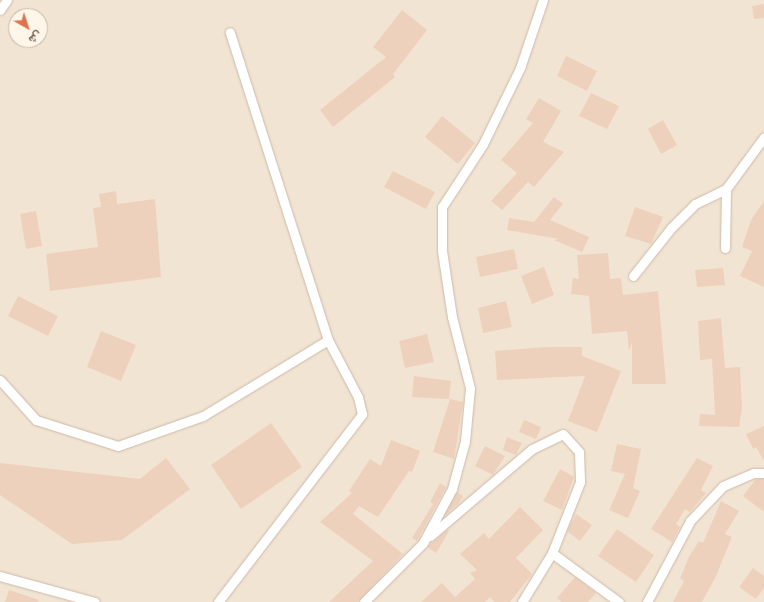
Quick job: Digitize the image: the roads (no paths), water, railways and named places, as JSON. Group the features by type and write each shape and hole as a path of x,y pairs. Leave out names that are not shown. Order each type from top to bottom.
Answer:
{"street":[{"path":"0,10 6,0"},
{"path":"423,543 452,489 465,441 470,388 452,317 442,251 442,207 483,144 520,68 543,0"},
{"path":"218,602 362,414 358,397 328,340 230,32"},
{"path":"633,276 671,228 696,204 726,190 764,136"},
{"path":"725,248 726,190"},
{"path":"0,380 36,420 118,446 203,416 328,340"},
{"path":"364,602 456,510 532,449 563,434 579,452 580,482 552,553 522,602"},
{"path":"647,602 690,521 723,486 754,473 764,473"},
{"path":"552,553 619,602"},
{"path":"0,576 95,602"}]}
